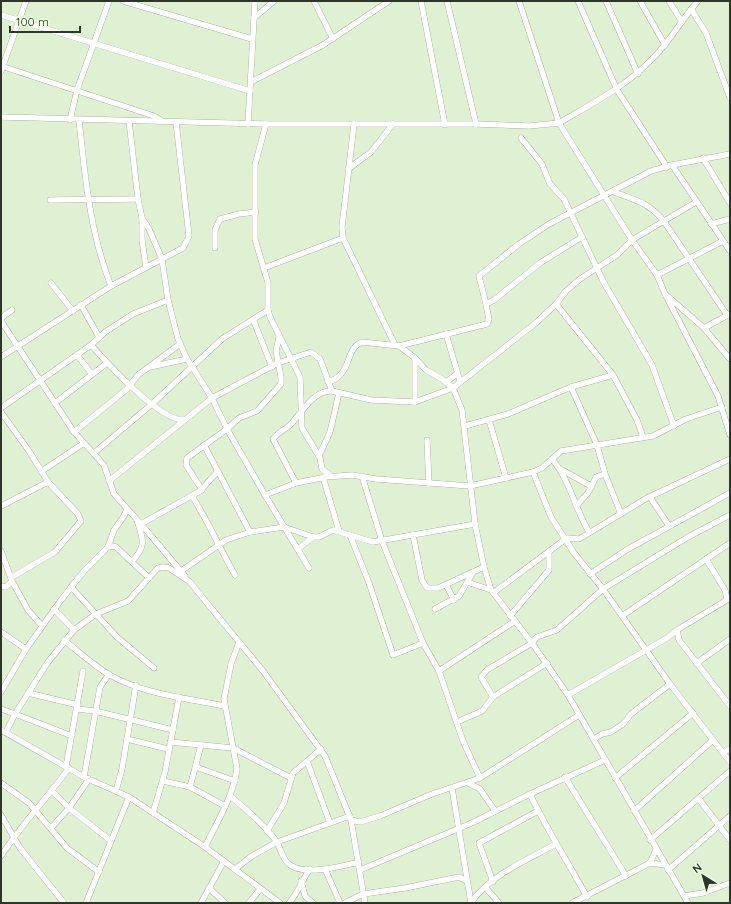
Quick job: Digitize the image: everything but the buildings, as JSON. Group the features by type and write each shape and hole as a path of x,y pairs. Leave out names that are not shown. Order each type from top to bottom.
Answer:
{"street":[{"path":"26,1 1,68 77,90 154,116 163,122"},
{"path":"70,120 77,90 109,1"},
{"path":"123,1 252,39"},
{"path":"248,124 255,1"},
{"path":"254,18 274,1"},
{"path":"314,1 333,39"},
{"path":"251,82 333,39 388,1"},
{"path":"421,1 445,125"},
{"path":"447,1 476,124"},
{"path":"519,1 559,123 632,240 657,275 665,294 713,385 728,420 730,436"},
{"path":"578,1 617,90 730,251"},
{"path":"606,1 638,74"},
{"path":"640,1 664,45"},
{"path":"669,1 682,22"},
{"path":"1,117 248,124 476,124 529,126 559,123 617,90 638,74 664,45 698,1"},
{"path":"691,9 706,33 730,98"},
{"path":"1,15 250,91"},
{"path":"79,120 96,243 111,286"},
{"path":"129,121 138,199 142,218 142,240 146,267"},
{"path":"1,357 111,286 183,248 189,236 176,122"},
{"path":"266,124 255,165 255,239 264,268 269,292 268,310 279,336 292,359 301,382 302,428 319,456 322,469 328,475 333,476"},
{"path":"354,124 342,227 343,238 397,346 415,358 426,370 453,388 462,410 475,524 484,567 492,592 547,663 568,696 606,760 650,840 688,903"},
{"path":"348,169 371,152 392,124"},
{"path":"521,138 542,164 550,184 564,199 597,268 656,372 664,403 674,426"},
{"path":"328,382 336,380 344,372 354,349 358,344 397,346 487,324 490,320 478,277 481,273 540,230 651,171 703,158 730,154"},
{"path":"703,158 730,204"},
{"path":"612,191 642,201 655,210 664,220 728,314 704,328"},
{"path":"50,200 138,199"},
{"path":"296,483 273,439 321,393 326,390 371,400 415,402 453,388 460,381 495,356 556,304 566,291 617,255 632,240 696,202"},
{"path":"215,248 215,230 220,219 256,212"},
{"path":"142,218 149,229 162,259 168,300 180,344 192,367 212,398 227,429 265,495 309,568"},
{"path":"711,224 730,219"},
{"path":"486,304 494,300 540,263 582,237"},
{"path":"264,268 343,238"},
{"path":"657,275 723,241"},
{"path":"51,283 73,311"},
{"path":"665,294 704,328 730,359"},
{"path":"1,408 40,382 91,345 99,337 134,314 168,300"},
{"path":"556,304 613,375 637,420 644,437"},
{"path":"81,305 99,337"},
{"path":"12,310 1,320 74,432 104,465 114,494 181,571 239,642 321,749 331,766 351,818 365,903"},
{"path":"94,454 152,404 222,339 268,310"},
{"path":"253,319 272,367"},
{"path":"446,334 460,381"},
{"path":"202,490 186,464 187,458 227,429 239,418 261,407 281,384 276,351 279,336"},
{"path":"74,432 130,385 138,375 180,344"},
{"path":"91,345 107,363 152,404 175,419 184,420"},
{"path":"109,481 212,398 278,364 304,354 311,352 314,353 324,366 332,391"},
{"path":"77,355 92,374"},
{"path":"148,368 187,358"},
{"path":"415,358 415,402"},
{"path":"55,403 107,363"},
{"path":"446,382 457,374"},
{"path":"465,426 508,414 571,387 613,375"},
{"path":"571,387 597,445 605,474 621,514"},
{"path":"319,456 330,432 339,393"},
{"path":"265,495 296,483 333,476 362,476 470,486 533,472 542,468 561,451 653,436 722,407"},
{"path":"1,412 48,482 80,516 80,523 55,552 18,573 6,587 1,586"},
{"path":"489,420 506,478"},
{"path":"427,440 429,483"},
{"path":"42,471 84,443"},
{"path":"204,445 250,532"},
{"path":"552,459 561,470 589,532"},
{"path":"492,592 565,540 580,539 589,532 650,497 730,460"},
{"path":"561,470 591,486"},
{"path":"124,516 138,521 192,496 202,490 218,471"},
{"path":"533,472 551,517 565,540 603,589 670,684 730,762"},
{"path":"576,506 585,496 596,477 605,474"},
{"path":"362,476 382,541 423,643 439,671 457,722 480,778"},
{"path":"323,477 339,531"},
{"path":"1,506 48,482"},
{"path":"590,574 669,526 730,493"},
{"path":"192,496 204,514 218,545 235,575"},
{"path":"650,497 669,526"},
{"path":"1,692 26,649 54,609 108,547 114,530 127,509"},
{"path":"493,697 481,676 532,643 537,637 557,630 603,589 688,537 730,516"},
{"path":"132,561 141,552 142,546 138,521"},
{"path":"181,571 218,545 237,535 250,532 284,527 313,537 319,537 333,530 365,540 382,541 475,524"},
{"path":"350,535 369,584 393,655 423,643"},
{"path":"413,535 425,585 431,589 459,580 484,567"},
{"path":"298,550 313,537"},
{"path":"622,616 730,542"},
{"path":"108,547 116,547 149,578"},
{"path":"1,551 12,579 28,610 42,626"},
{"path":"510,616 548,570 549,551"},
{"path":"568,696 667,638 677,630 729,599 706,559"},
{"path":"190,582 169,568 158,568 124,604 96,614 74,630 64,640 3,731 86,778 129,797 205,847 280,903"},
{"path":"9,571 18,573"},
{"path":"436,609 462,594 472,574"},
{"path":"459,580 469,582 492,592"},
{"path":"446,585 454,600"},
{"path":"71,588 117,638 154,668"},
{"path":"54,609 74,630"},
{"path":"439,671 515,621"},
{"path":"677,630 679,640 730,706"},
{"path":"1,632 26,649"},
{"path":"667,638 679,640"},
{"path":"697,663 730,639"},
{"path":"64,640 109,674 152,692 224,706"},
{"path":"205,847 230,796 237,769 224,706 231,664 239,642"},
{"path":"457,722 482,710 493,697 547,663"},
{"path":"51,828 69,808 86,778 95,711 102,683 102,669"},
{"path":"1,856 13,838 52,791 68,768 83,671"},
{"path":"102,683 109,674"},
{"path":"594,739 602,734 611,732 623,724 631,714 670,684"},
{"path":"116,791 136,685"},
{"path":"28,693 78,703 87,710 173,730"},
{"path":"153,814 162,781 180,697"},
{"path":"78,703 87,710"},
{"path":"1,709 72,736"},
{"path":"615,778 693,713"},
{"path":"235,869 252,856 277,842 330,823 351,818 360,822 413,803 432,794 480,778 579,715"},
{"path":"127,739 168,749"},
{"path":"634,811 713,740"},
{"path":"170,742 233,748 291,778"},
{"path":"190,787 201,745"},
{"path":"267,831 284,803 293,773 321,749"},
{"path":"723,753 730,749"},
{"path":"360,870 458,828 566,777 606,760"},
{"path":"307,761 323,800 330,823"},
{"path":"196,766 235,781"},
{"path":"650,840 730,772"},
{"path":"566,777 626,876"},
{"path":"162,781 190,787 225,806"},
{"path":"1,782 36,810 67,848 99,872"},
{"path":"468,783 480,788 495,811"},
{"path":"452,788 472,903"},
{"path":"52,791 69,808 111,841"},
{"path":"530,794 556,844 567,858 587,897"},
{"path":"230,796 277,842 284,858 290,865 310,869 325,869 359,862"},
{"path":"86,903 129,797"},
{"path":"699,799 730,840"},
{"path":"493,882 478,843 538,811"},
{"path":"1,815 13,838 64,903"},
{"path":"667,868 730,816"},
{"path":"472,903 479,892 520,863 556,844"},
{"path":"572,903 587,897 650,863 656,850"},
{"path":"201,903 224,861"},
{"path":"650,863 667,868"},
{"path":"289,903 293,898 301,880 310,869"},
{"path":"325,869 340,903"},
{"path":"344,903 363,894 397,890 459,877 479,892"},
{"path":"301,880 305,896 313,903"},
{"path":"684,896 702,893 730,883"},
{"path":"486,887 499,903"},
{"path":"209,888 225,903"},
{"path":"249,903 260,889"}]}
